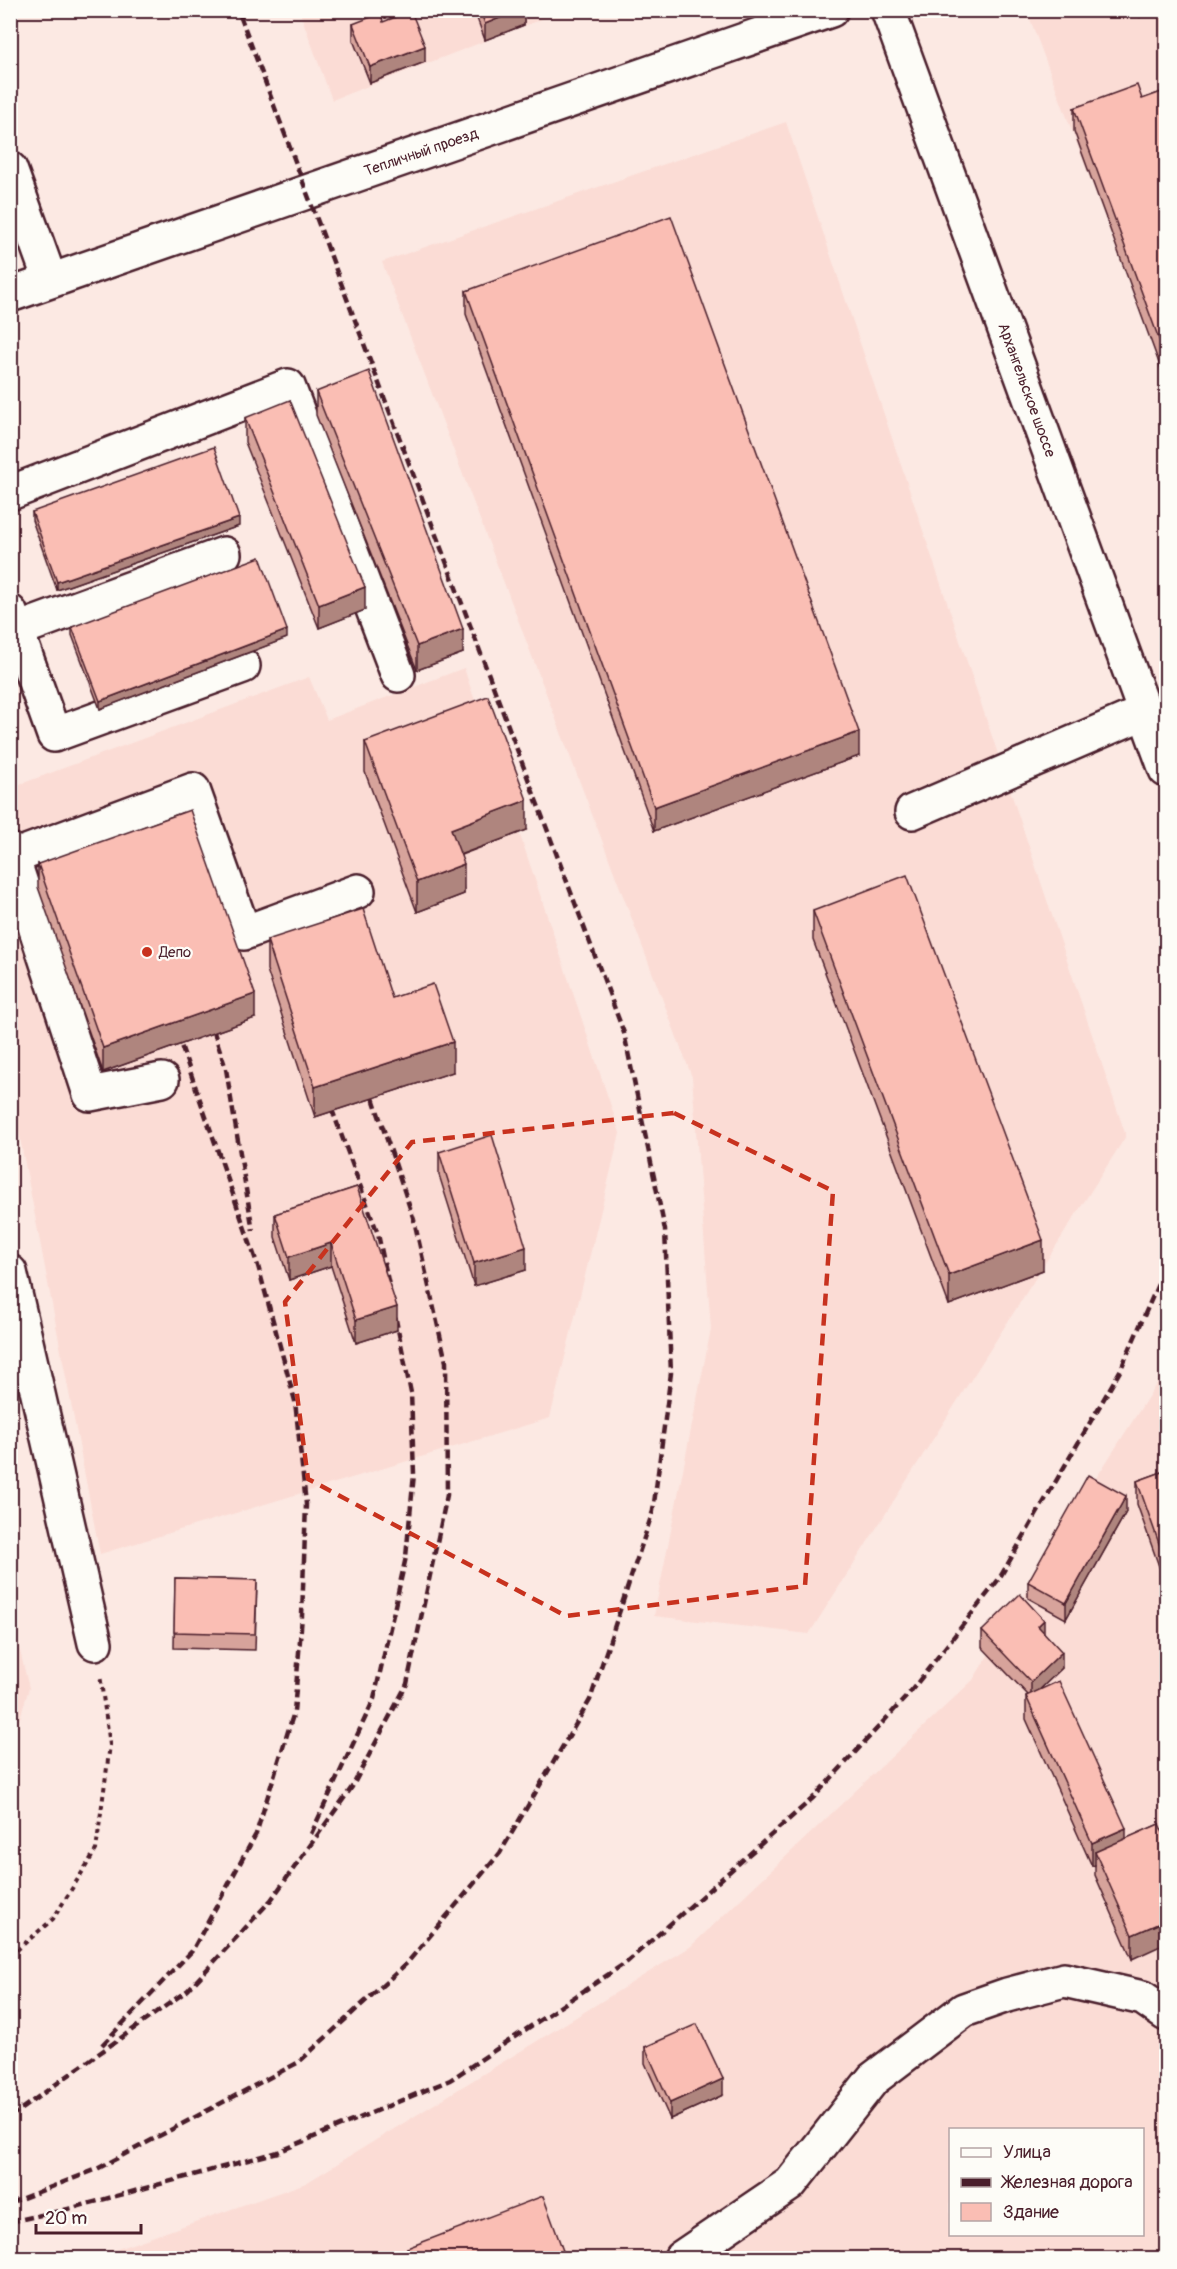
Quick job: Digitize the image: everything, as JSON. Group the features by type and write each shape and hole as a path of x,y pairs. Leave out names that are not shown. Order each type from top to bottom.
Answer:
{"street":[{"name":"Тепличный проезд","path":"10,295 831,10"},
{"name":"Архангельское шоссе","path":"888,10 1167,770"},
{"path":"10,169 50,280"},
{"path":"10,493 288,386 398,675"},
{"path":"224,554 14,621 54,735 243,666"},
{"path":"912,812 1145,712"},
{"path":"162,1080 90,1094 12,853 193,790 244,933 358,891"},
{"path":"10,1272 95,1643"},
{"path":"681,2259 790,2184 873,2079 964,2010 1007,1995 1064,1980 1143,1998 1167,2014"}],"path":[{"path":"10,1956 53,1919 96,1850 110,1745 95,1643"}],"highlighted area":[{"path":"674,1113 833,1191 805,1586 566,1616 308,1479 285,1302 412,1142"}],"shaded area":[{"path":"299,10 563,11 332,100"},
{"path":"1027,11 1166,11 1166,381"},
{"path":"786,122 1126,1136 809,1634 654,1616 711,1329 692,1077 382,262"},
{"path":"464,668 620,1133 550,1418 100,1554 11,1091 10,788 309,677 327,720"},
{"path":"1166,1369 1166,2258 92,2258 306,2183 690,1947 973,1680 1084,1497"},
{"path":"10,1610 29,1688 11,1748 10,1748"}],"building":[{"path":"480,10 519,10 485,24"},
{"path":"411,11 425,46 370,67 353,24 381,13 383,22"},
{"path":"1137,85 1142,99 1167,90 1167,361 1074,108"},
{"path":"671,216 859,732 654,807 466,291"},
{"path":"369,371 463,629 417,646 316,392"},
{"path":"290,400 365,587 319,605 245,418"},
{"path":"214,447 239,518 57,582 32,512"},
{"path":"260,557 287,630 100,701 72,627"},
{"path":"488,696 527,800 451,829 464,864 417,882 365,742"},
{"name":"Депо","path":"190,810 255,994 103,1048 38,864"},
{"path":"907,875 1043,1240 949,1275 813,911"},
{"path":"363,909 392,998 433,984 453,1042 315,1087 267,940"},
{"path":"492,1135 526,1247 474,1263 439,1152"},
{"path":"357,1187 397,1307 356,1320 331,1243 289,1257 275,1214"},
{"path":"1167,1470 1167,1566 1137,1481"},
{"path":"1088,1475 1126,1496 1066,1603 1028,1582"},
{"path":"175,1578 257,1580 255,1634 174,1632"},
{"path":"1020,1594 1044,1620 1038,1626 1062,1652 1031,1682 982,1631"},
{"path":"1059,1681 1126,1828 1092,1843 1026,1696"},
{"path":"1159,1824 1167,1842 1167,1920 1132,1935 1095,1852"},
{"path":"697,2024 723,2079 670,2103 645,2047"},
{"path":"543,2196 566,2259 411,2259 407,2248"}],"railway":[{"path":"10,2203 95,2170 299,2062 407,1963 500,1853 590,1700 653,1511 671,1373 665,1230 624,1033 238,10"},
{"path":"209,1017 226,1069 253,1231"},
{"path":"102,2045 192,1951 256,1834 294,1712 302,1616 306,1504 295,1401 258,1266 175,1028"},
{"path":"10,2117 188,1990 271,1900 352,1787 407,1684 447,1495 446,1362 414,1220 368,1083"},
{"path":"327,1096 378,1234 390,1290"},
{"path":"10,2222 72,2208 278,2152 450,2080 627,1962 813,1798 907,1696 999,1579 1120,1371 1166,1266"},
{"path":"311,1834 374,1699 406,1557 414,1474 411,1393 394,1310"}],"place":[{"name":"Депо","path":"147,952"}]}
